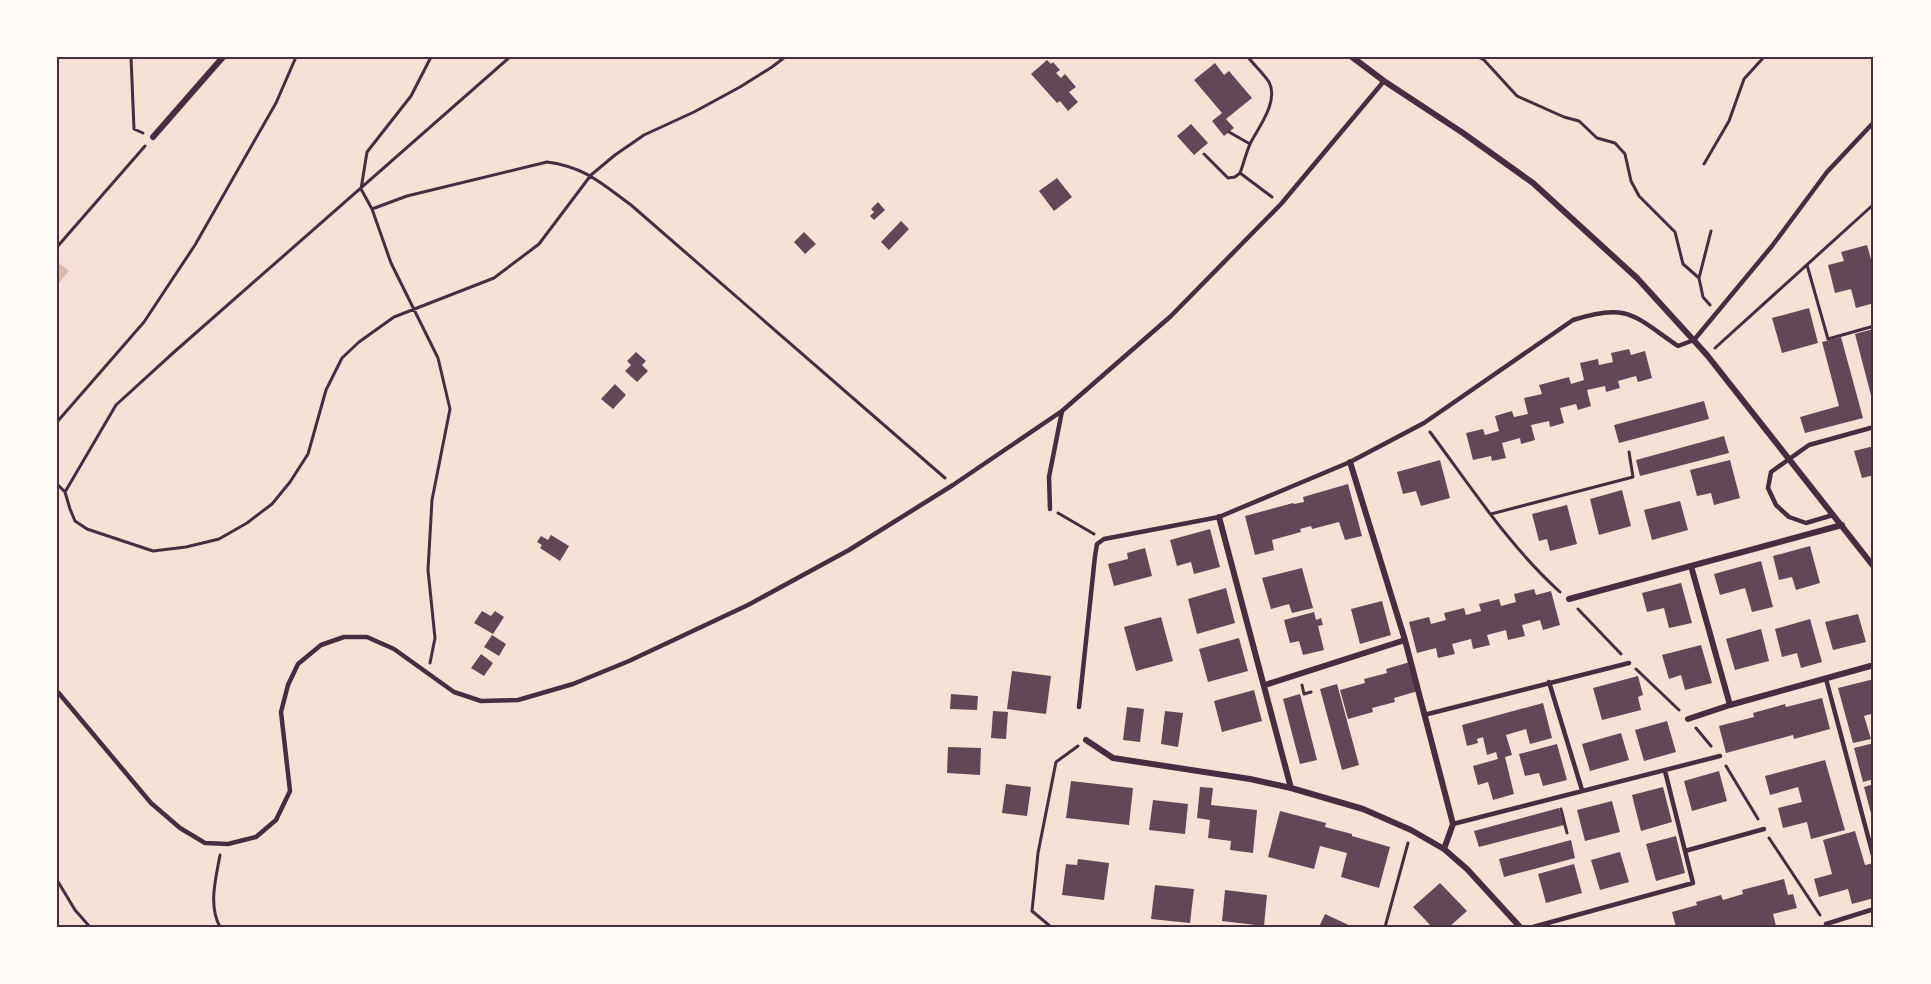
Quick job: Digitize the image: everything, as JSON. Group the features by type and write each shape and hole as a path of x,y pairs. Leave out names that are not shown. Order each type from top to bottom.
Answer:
{"street":[{"path":"153,137 223,57"},
{"path":"1352,57 1533,183 1637,278 1707,355 1874,567"},
{"path":"1350,462 1405,640 1453,824 1444,849"},
{"path":"1219,517 1291,788"},
{"path":"1569,599 1842,525"},
{"path":"1691,566 1730,705"},
{"path":"1265,685 1405,640"},
{"path":"1688,718 1874,665"},
{"path":"1086,740 1113,758 1250,779 1364,809 1412,830 1444,849 1474,876 1520,927"}],"lane":[{"path":"57,691 151,803 180,828 205,843 228,844 256,837 276,820 290,791 282,712 288,684 298,664 321,645 344,637 367,637 394,649 454,692 481,701 518,700 573,684 629,661 748,605 849,550 953,485 1062,411 1171,316 1281,204 1384,81"},
{"path":"1078,708 1097,544 1104,539 1219,517 1350,462 1424,423 1573,320 1598,312 1625,313 1645,321 1678,346 1694,340 1772,246 1827,172 1874,122"},
{"path":"1050,509 1049,477 1062,411"},
{"path":"1834,515 1806,522 1789,518 1776,505 1768,488 1771,472 1809,445 1874,427"},
{"path":"1425,715 1629,663"},
{"path":"1826,679 1874,859"},
{"path":"1549,682 1582,790"},
{"path":"1453,824 1720,756"},
{"path":"1533,927 1693,883 1665,771"},
{"path":"1685,850 1764,829"},
{"path":"1826,924 1874,909"}],"path":[{"path":"57,247 153,137 134,129 131,57"},
{"path":"57,422 144,322 195,245 276,103 296,57"},
{"path":"428,673 435,638 428,570 432,500 450,409 438,358 391,263 372,209 361,189 367,152 411,96 431,57"},
{"path":"65,492 116,405 510,57"},
{"path":"57,484 65,492 75,521 87,530 153,551 186,547 219,539 247,524 272,504 308,454 326,390 342,358 359,342 394,317 494,278 539,244 591,175 644,135 741,87 785,57"},
{"path":"1204,153 1228,177 1234,177 1240,173 1250,144 1265,122 1271,89 1248,57"},
{"path":"1478,57 1484,60 1517,96 1564,117 1579,121 1597,138 1615,143 1625,154 1631,181 1639,196 1675,232 1683,264 1699,278"},
{"path":"1704,164 1729,121 1744,79 1764,57"},
{"path":"1229,132 1250,144"},
{"path":"372,209 407,196 547,162 566,165 591,175 631,205 953,485"},
{"path":"1240,173 1281,204"},
{"path":"1707,355 1874,204"},
{"path":"1711,231 1699,278 1702,297 1718,313"},
{"path":"1808,265 1828,339 1874,326"},
{"path":"1491,514 1633,477 1629,452"},
{"path":"1050,509 1104,539"},
{"path":"1050,927 1032,911 1038,853 1056,762"},
{"path":"1557,796 1567,833"},
{"path":"1385,927 1412,830"},
{"path":"220,927 214,916 214,892 221,844"},
{"path":"57,880 75,910 90,927"}],"shaded area":[{"path":"57,262 69,271 57,285"}],"building":[{"path":"1047,60 1051,64 1053,62 1060,70 1056,73 1061,78 1065,74 1076,87 1069,92 1078,102 1068,111 1060,101 1057,103 1031,74"},
{"path":"1215,63 1224,75 1229,71 1252,98 1226,119 1234,128 1224,136 1212,121 1222,113 1194,80"},
{"path":"1191,124 1208,143 1194,155 1177,136"},
{"path":"1057,178 1072,197 1054,211 1039,191"},
{"path":"878,202 885,210 874,220 870,216 874,212 871,209"},
{"path":"901,221 909,229 889,250 881,242"},
{"path":"804,232 816,244 805,254 794,242"},
{"path":"1867,245 1874,270 1874,303 1856,308 1851,289 1835,293 1828,265 1844,261 1841,252"},
{"path":"1809,308 1818,343 1782,353 1772,318"},
{"path":"1873,329 1874,332 1873,403 1855,334"},
{"path":"1841,337 1863,418 1805,433 1800,417 1839,406 1822,342"},
{"path":"1629,349 1631,355 1645,351 1652,378 1638,382 1636,376 1618,381 1620,388 1606,392 1605,386 1587,390 1591,406 1578,410 1576,404 1560,408 1564,423 1550,427 1549,421 1531,425 1535,440 1521,444 1520,438 1502,443 1506,458 1492,461 1491,456 1473,460 1466,433 1483,429 1485,435 1499,431 1495,416 1512,411 1514,417 1528,414 1524,398 1542,394 1539,385 1569,377 1571,384 1584,380 1580,363 1598,359 1599,365 1613,362 1611,353"},
{"path":"636,352 646,361 642,365 648,371 637,382 625,371 631,365 627,361"},
{"path":"615,384 626,395 613,409 601,399"},
{"path":"1704,401 1709,419 1619,443 1614,425"},
{"path":"1724,436 1729,453 1640,476 1636,460"},
{"path":"1874,446 1874,475 1862,478 1854,451"},
{"path":"1440,460 1450,498 1421,506 1416,491 1403,494 1397,472"},
{"path":"1730,460 1740,498 1714,505 1711,493 1697,496 1690,470"},
{"path":"1348,484 1362,536 1345,540 1339,522 1312,529 1311,526 1300,529 1301,532 1272,540 1274,550 1255,555 1245,516 1304,502 1303,497"},
{"path":"1622,490 1631,526 1599,535 1590,499"},
{"path":"1680,501 1688,530 1652,540 1644,510"},
{"path":"1567,505 1577,544 1550,551 1547,539 1539,541 1532,514"},
{"path":"1210,529 1220,567 1194,574 1191,562 1177,566 1170,540"},
{"path":"551,535 569,546 560,561 540,548 542,545 537,542 541,536 548,540"},
{"path":"1810,546 1820,583 1796,590 1792,577 1779,580 1773,556"},
{"path":"1145,548 1152,576 1114,586 1108,564 1128,559 1127,553"},
{"path":"1761,561 1773,607 1752,612 1745,588 1720,595 1714,574"},
{"path":"1302,568 1313,608 1292,613 1289,604 1271,609 1262,578"},
{"path":"1681,583 1692,623 1669,628 1664,608 1647,612 1642,593"},
{"path":"1226,588 1235,623 1197,634 1188,599"},
{"path":"1534,589 1536,595 1551,591 1560,625 1543,630 1540,620 1522,625 1525,636 1508,640 1506,630 1487,635 1490,645 1473,649 1471,639 1452,644 1455,654 1438,658 1436,648 1417,653 1409,622 1429,617 1431,624 1446,620 1444,613 1464,608 1466,615 1481,611 1479,604 1499,599 1501,606 1516,602 1514,594"},
{"path":"1382,601 1391,635 1360,644 1351,609"},
{"path":"482,611 491,616 495,611 504,617 493,634 474,623"},
{"path":"1314,612 1316,620 1321,618 1323,625 1318,626 1324,650 1303,655 1299,641 1290,643 1284,620"},
{"path":"1858,614 1866,642 1833,650 1825,622"},
{"path":"1161,617 1173,661 1136,671 1124,627"},
{"path":"1810,619 1822,662 1801,668 1797,653 1782,657 1775,629"},
{"path":"1761,629 1769,661 1735,670 1726,639"},
{"path":"492,635 506,644 499,656 484,647"},
{"path":"1239,638 1248,671 1208,682 1199,649"},
{"path":"1701,645 1712,683 1685,690 1681,675 1669,679 1662,655"},
{"path":"481,654 493,663 484,676 471,668"},
{"path":"1410,662 1418,691 1394,698 1395,702 1372,708 1373,712 1348,719 1340,690 1365,683 1364,679 1387,673 1386,669"},
{"path":"1012,671 1051,676 1046,714 1007,709"},
{"path":"1638,676 1643,695 1638,697 1641,710 1602,720 1593,688"},
{"path":"1874,679 1874,713 1864,716 1871,739 1853,743 1838,688"},
{"path":"1337,684 1359,765 1342,770 1320,689"},
{"path":"1254,690 1262,721 1222,732 1214,701"},
{"path":"951,694 978,696 977,710 950,709"},
{"path":"1300,694 1317,760 1300,764 1283,699"},
{"path":"1822,698 1830,729 1794,739 1793,735 1726,753 1719,726 1754,717 1753,713 1785,704 1786,707"},
{"path":"1543,703 1552,738 1530,744 1526,729 1506,735 1512,755 1505,757 1514,794 1493,800 1488,782 1478,785 1473,766 1498,759 1496,752 1487,755 1483,737 1477,739 1478,743 1467,746 1462,725"},
{"path":"1127,707 1144,709 1140,742 1123,740"},
{"path":"993,711 1008,712 1006,739 991,738"},
{"path":"1165,711 1183,713 1178,747 1161,744"},
{"path":"1667,721 1676,752 1644,761 1635,730"},
{"path":"1621,733 1629,760 1590,771 1582,744"},
{"path":"1874,743 1874,779 1863,782 1854,748"},
{"path":"1557,744 1567,780 1543,786 1539,773 1525,776 1519,754"},
{"path":"948,747 981,748 980,775 947,773"},
{"path":"1825,760 1845,830 1811,839 1807,822 1783,828 1778,808 1802,802 1798,787 1770,795 1765,776"},
{"path":"1719,771 1727,801 1692,811 1684,781"},
{"path":"1071,781 1133,788 1129,825 1066,818"},
{"path":"1006,784 1031,787 1027,816 1002,813"},
{"path":"1874,784 1874,820 1873,821 1864,787"},
{"path":"1200,787 1213,788 1211,805 1257,810 1253,853 1230,850 1231,841 1208,838 1210,820 1197,818"},
{"path":"1663,787 1672,822 1641,831 1632,795"},
{"path":"1153,800 1188,804 1185,834 1149,830"},
{"path":"1612,801 1620,832 1585,841 1577,810"},
{"path":"1559,808 1564,825 1479,847 1474,831"},
{"path":"1280,811 1326,823 1325,827 1390,847 1379,888 1341,877 1347,853 1320,846 1314,869 1268,857"},
{"path":"1855,831 1865,865 1874,863 1874,898 1852,904 1848,889 1819,897 1814,879 1832,874 1823,840"},
{"path":"1676,836 1685,873 1656,881 1646,844"},
{"path":"1571,840 1575,858 1504,877 1499,859"},
{"path":"1620,852 1629,882 1600,890 1591,860"},
{"path":"1078,859 1109,863 1104,900 1062,895 1066,864 1077,865"},
{"path":"1574,864 1582,893 1546,903 1538,874"},
{"path":"1784,879 1788,895 1793,894 1797,908 1773,914 1776,926 1676,927 1672,912 1721,895 1723,900 1743,894 1742,890"},
{"path":"1440,883 1467,911 1449,927 1432,927 1413,907"},
{"path":"1155,885 1194,889 1190,923 1151,919"},
{"path":"1225,890 1267,895 1264,926 1222,921"},
{"path":"1325,914 1353,927 1319,927"}]}
